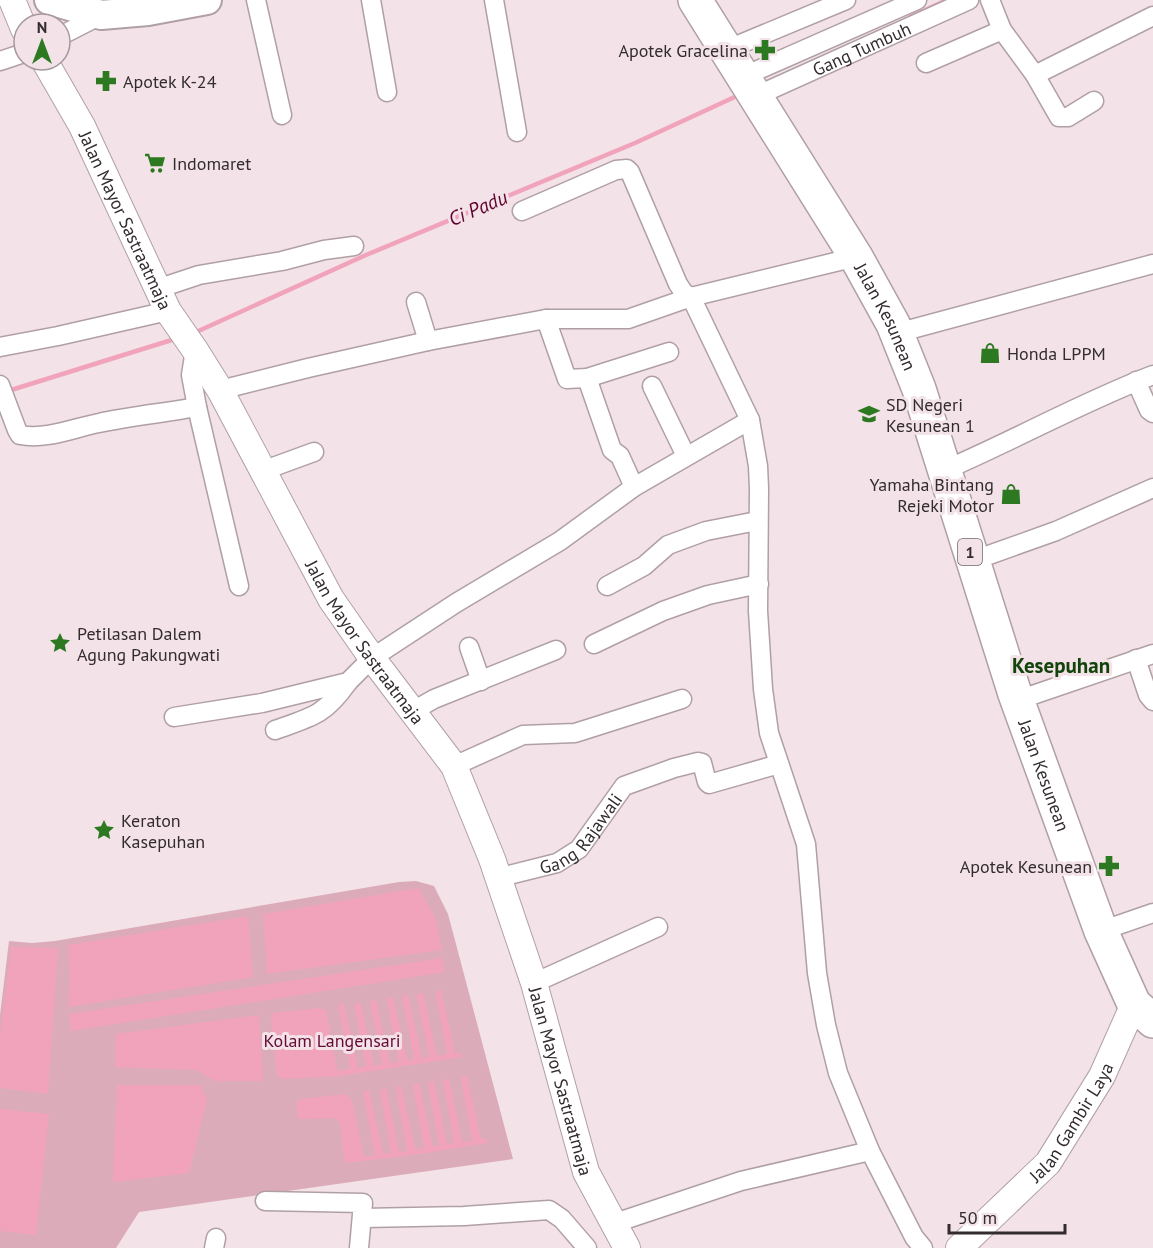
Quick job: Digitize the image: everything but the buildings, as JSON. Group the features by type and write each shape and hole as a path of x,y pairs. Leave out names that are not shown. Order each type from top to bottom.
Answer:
{"highway":[{"name":"1","path":"694,0 735,66"},
{"name":"Jalan Kesunean","path":"735,66 856,257 897,333 945,470 1018,700 1101,931 1144,1013"}],"main road":[{"path":"49,0 101,15 148,11 207,0"}],"street":[{"path":"256,0 282,115"},
{"path":"371,0 387,92"},
{"path":"494,0 517,132"},
{"path":"735,66 846,0"},
{"path":"735,66 917,0"},
{"name":"Gang Tumbuh","path":"735,66 969,0"},
{"path":"990,0 1002,30 1035,75 1059,117 1068,117 1094,101"},
{"path":"72,30 101,15"},
{"path":"1035,75 1153,16"},
{"path":"926,63 1002,30"},
{"name":"Jalan Mayor Sastraatmaja","path":"51,72 82,126 167,308 220,390 332,599 372,658 454,766 492,859 534,983 586,1172 612,1224 627,1248"},
{"path":"522,211 616,170 627,169 678,284 684,293 691,297 750,420 758,466 758,611 763,689 770,733 806,844 818,973 826,1025 838,1073 870,1151 914,1237 923,1248"},
{"path":"0,346 58,336 167,308 199,275 354,246"},
{"path":"220,390 308,368 546,319 628,319 691,297 856,257"},
{"path":"897,333 1153,264"},
{"path":"416,302 428,342"},
{"path":"546,319 567,379 587,378 669,352"},
{"path":"195,350 191,375 238,586"},
{"path":"587,378 612,450 620,456 634,486"},
{"path":"945,470 1145,378 1149,410 1153,413"},
{"path":"652,386 686,456"},
{"path":"2,390 20,435 36,436 100,422 197,407"},
{"path":"275,730 309,718 327,708 372,658 456,603 560,541 634,486 750,420"},
{"path":"262,471 314,452"},
{"path":"972,561 1056,531 1153,488"},
{"path":"607,586 649,562 668,545 706,531 758,521"},
{"path":"594,644 663,611 708,595 759,584"},
{"path":"469,647 481,681"},
{"path":"413,711 434,699 556,650"},
{"path":"1018,700 1144,657 1148,695 1153,701"},
{"path":"174,717 262,703 348,682"},
{"path":"454,766 523,735 576,733 682,699"},
{"name":"Gang Rajawali","path":"497,878 557,863 579,849 627,784 698,762 702,763 709,784 779,764"},
{"path":"1101,931 1153,913"},
{"path":"534,983 658,927"},
{"name":"Jalan Gambir Laya","path":"959,1248 1048,1163 1144,1013"},
{"path":"612,1224 750,1178 870,1151"},
{"path":"265,1201 360,1202 364,1205 359,1248"},
{"path":"363,1218 464,1216 549,1210 562,1219 587,1248"}],"green space":[{"name":"Kolam Langensari","path":"416,881 434,886 448,914 513,1159 139,1212 116,1248 0,1248 0,1015 9,941 32,943 55,941 399,882"}],"shaded area":[{"path":"418,888 435,917 442,950 267,974 263,914"},
{"path":"248,916 253,977 68,1007 70,975 68,945"},
{"path":"11,947 58,948 48,1094 0,1088 0,1036"},
{"path":"442,958 445,972 71,1031 69,1014"},
{"path":"441,990 455,1053 461,1053 462,1057 340,1076 283,1079 277,1076 271,1020 273,1013 320,1008 326,1010 337,1069 339,1071 350,1069 338,1005 344,1004 358,1068 366,1066 354,1004 361,1003 374,1066 382,1064 370,1001 376,1000 390,1063 399,1062 387,1001 387,998 393,997 407,1060 414,1059 402,996 408,995 422,1058 429,1057 417,997 417,994 423,993 437,1056 447,1054 436,994 436,991"},
{"path":"259,1015 263,1081 215,1081 196,1070 115,1067 116,1034"},
{"path":"467,1076 481,1139 486,1138 488,1143 346,1163 340,1122 335,1118 298,1118 296,1102 301,1099 346,1094 352,1100 364,1157 375,1156 364,1097 364,1091 369,1090 384,1154 391,1153 380,1090 386,1088 400,1152 407,1151 396,1087 401,1086 416,1149 424,1148 413,1084 419,1083 433,1146 439,1146 428,1082 434,1081 446,1138 448,1144 454,1143 443,1080 449,1079 463,1142 472,1141 461,1077"},
{"path":"117,1085 201,1085 207,1100 189,1173 113,1182"},
{"path":"0,1109 49,1114 36,1235 0,1231"}],"waterway":[{"name":"Ci Padu","path":"910,17 947,0"},
{"name":"Ci Padu","path":"194,333 366,255 635,143 739,95"},
{"name":"Ci Padu","path":"8,391 178,338"}],"place":[{"name":"Apotek Gracelina","path":"765,50"},
{"name":"Apotek K-24","path":"106,81"},
{"name":"Indomaret","path":"155,163"},
{"name":"Honda LPPM","path":"990,353"},
{"name":"SD Negeri Kesunean 1","path":"869,414"},
{"name":"Yamaha Bintang Rejeki Motor","path":"1011,494"},
{"name":"Petilasan Dalem Agung Pakungwati","path":"60,643"},
{"name":"Keraton Kasepuhan","path":"104,830"},
{"name":"Apotek Kesunean","path":"1109,866"}],"district":[{"name":"Kesepuhan","path":"1061,665"}]}
